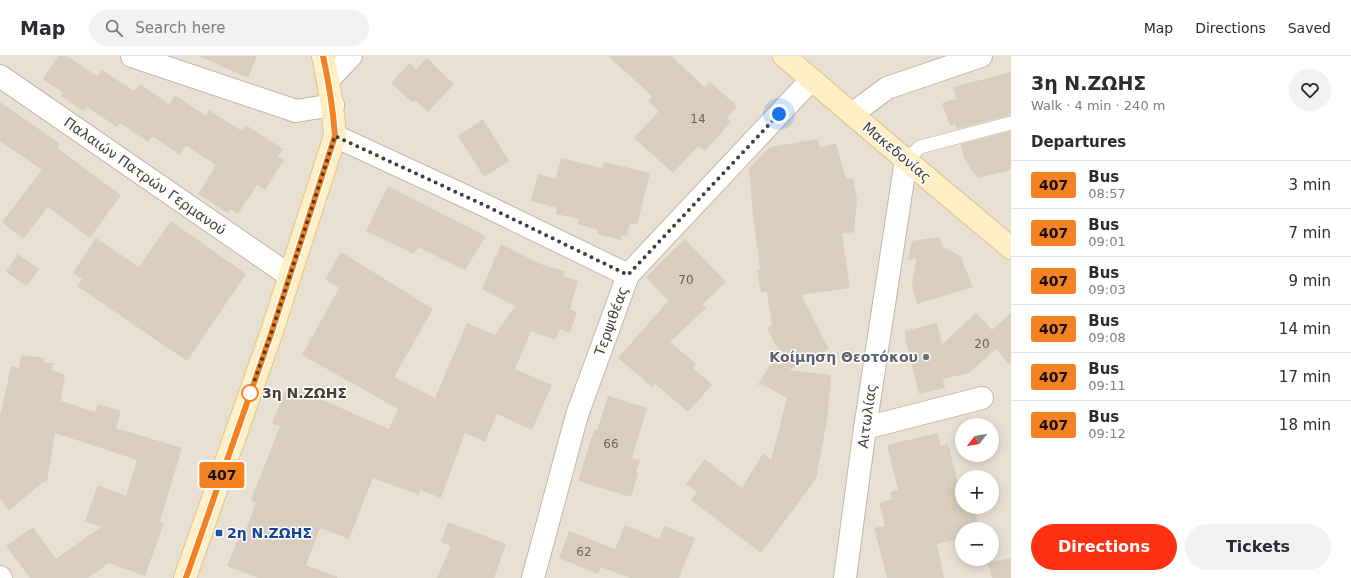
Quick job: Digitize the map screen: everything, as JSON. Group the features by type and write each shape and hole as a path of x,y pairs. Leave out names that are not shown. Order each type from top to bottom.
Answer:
{"street":[{"path":"132,56 296,111 333,105"},
{"path":"186,578 271,334 335,136 333,105 323,56"},
{"path":"328,79 351,56"},
{"name":"Μακεδονίας","path":"784,56 1011,248"},
{"path":"852,114 887,88 981,56"},
{"name":"Παλαιών Πατρών Γερμανού","path":"0,76 290,276"},
{"name":"Τερψιθέας","path":"534,578 577,415 628,275 811,80"},
{"path":"335,136 484,205 628,275"},
{"name":"Αιτωλίας","path":"845,578 865,428 906,160"},
{"path":"865,428 982,398"}],"lane":[{"path":"906,160 920,147 1011,123"}],"shaded area":[{"path":"0,56 1011,56 1011,578 0,578"}],"building":[{"path":"58,56 67,56 97,76 102,70 134,91 140,84 169,104 175,95 206,116 209,110 242,131 246,125 283,149 278,156 284,160 265,190 257,185 238,214 230,209 228,213 198,194 216,165 186,145 180,155 152,136 148,142 120,123 117,127 87,107 83,111 61,96 63,93 43,79"},
{"path":"199,56 257,56 248,78"},
{"path":"608,56 671,56 705,87 710,82 737,106 727,118 731,122 705,151 698,146 673,173 634,138 659,111 648,101 652,96"},
{"path":"427,58 454,84 428,112 415,100 413,103 391,83 410,63 416,70"},
{"path":"1011,72 1011,115 957,129 955,124 950,126 942,103 956,99 953,87"},
{"path":"0,102 59,143 57,148 121,195 90,238 48,207 23,239 2,222 42,170 0,141"},
{"path":"483,119 509,161 484,177 458,136"},
{"path":"1011,131 1011,170 978,178 964,158 961,144"},
{"path":"818,139 820,148 836,143 846,179 853,178 857,199 854,232 842,234 850,288 801,295 829,349 789,370 831,375 828,415 816,479 761,553 691,500 697,492 686,484 705,459 742,488 763,453 771,460 787,398 761,384 757,386 779,351 767,328 772,325 767,292 761,293 757,270 760,269 749,168 770,147"},
{"path":"561,158 602,168 604,162 650,173 637,225 630,223 627,236 622,235 621,240 597,234 598,230 577,224 579,219 556,214 557,208 531,201 538,174 556,179"},
{"path":"388,186 486,236 465,270 418,247 414,254 366,231"},
{"path":"171,221 246,274 187,361 77,286 82,279 73,273 96,238 139,267"},
{"path":"939,237 943,247 960,256 973,287 917,304 912,285 916,259 908,260 912,241"},
{"path":"685,239 726,282 703,304 706,308 670,342 696,364 693,368 712,385 688,412 654,383 653,388 618,358 668,301 646,277"},
{"path":"501,244 540,264 564,271 563,276 578,281 570,309 577,312 570,333 560,329 555,340 531,331 515,369 552,385 532,430 497,414 485,442 465,433 441,498 420,490 419,495 373,478 349,539 320,528 306,565 337,578 258,578 227,566 240,534 244,535 256,503 251,500 280,426 272,423 288,385 389,429 398,409 302,355 339,288 325,279 341,252 433,309 394,377 435,398 467,323 495,335 515,306 482,289"},
{"path":"18,254 39,269 27,286 6,272"},
{"path":"976,313 992,330 1011,313 1011,366 996,349 969,373 943,379 945,388 919,394 905,337 905,331 937,323 942,344"},
{"path":"21,355 45,358 44,363 54,363 51,370 65,375 61,401 95,412 98,404 121,411 116,428 182,448 160,521 164,523 145,576 109,563 88,578 30,578 6,546 33,527 56,559 101,527 85,521 98,485 126,496 137,460 55,433 47,482 43,482 9,511 0,498 0,416 11,366 19,368"},
{"path":"608,396 647,408 632,458 640,460 631,497 578,481 594,430 597,431"},
{"path":"938,433 941,446 948,444 955,472 955,514 976,514 977,522 955,522 955,540 937,544 944,578 887,578 874,528 885,526 879,503 892,499 890,492 898,490 887,445"},
{"path":"448,522 506,544 494,578 437,578 451,546 441,542"},
{"path":"625,525 659,539 664,526 695,538 679,578 630,578 601,567 598,574 559,558 569,531 615,549"},
{"path":"1011,558 1011,578 992,578 989,566 999,566 999,561"}],"bus line":[{"name":"407","path":"186,578 271,334 335,136 333,105 323,56"}],"place":[{"name":"Κοίμηση Θεοτόκου","path":"926,357"},
{"name":"3η Ν.ΖΩΗΣ","path":"250,393"},
{"name":"2η Ν.ΖΩΗΣ","path":"219,533"}],"route":[{"path":"250,393 271,334 335,136 484,205 628,275 779,114"}]}
